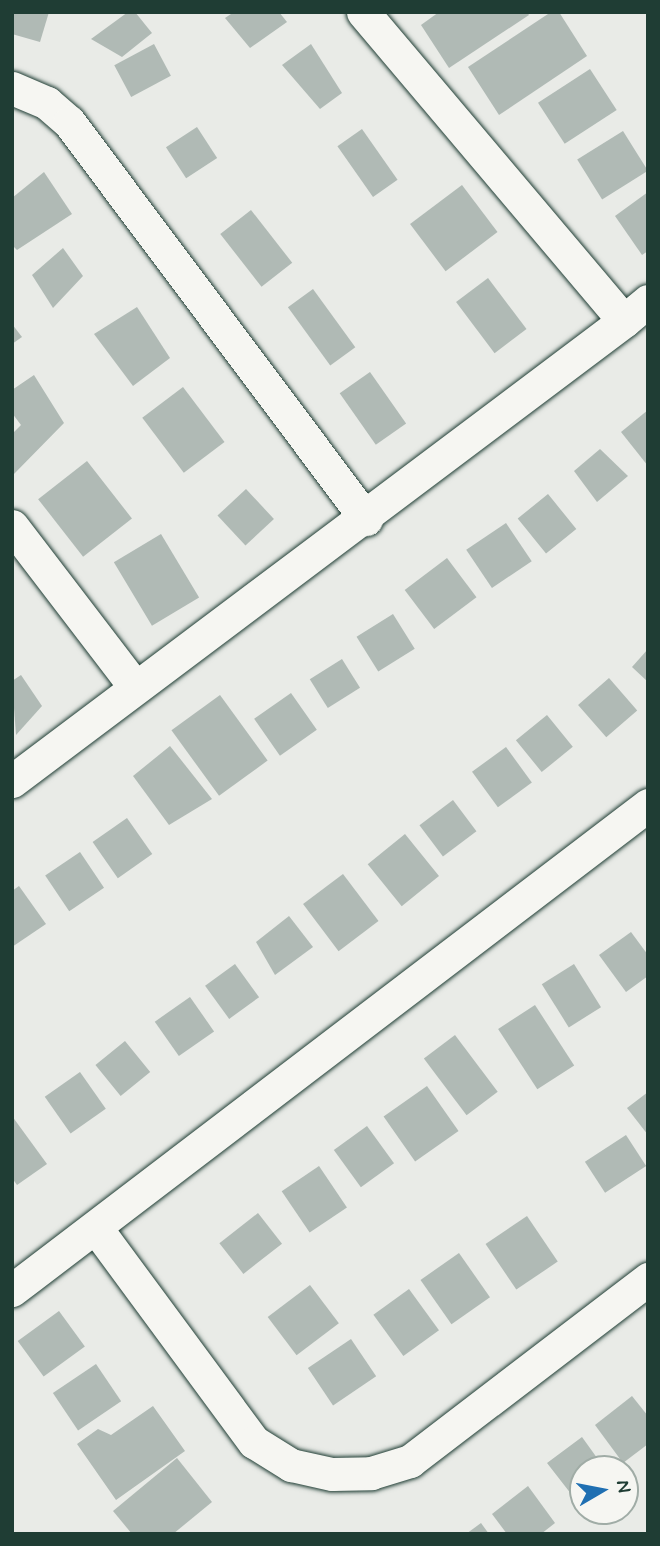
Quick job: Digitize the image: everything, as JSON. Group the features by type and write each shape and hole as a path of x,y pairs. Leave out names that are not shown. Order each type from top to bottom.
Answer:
{"street":[{"path":"12,781 135,687 366,519 636,311 363,12"},
{"path":"12,88 47,103 69,122 366,519"},
{"path":"12,526 135,687"},
{"path":"12,1290 648,805"},
{"path":"96,1228 254,1442 291,1465 332,1474 371,1474 410,1461 648,1279"}],"building":[{"path":"12,12 49,12 40,42 12,34"},
{"path":"128,12 135,12 152,33 122,57 91,39"},
{"path":"234,12 279,12 287,22 250,48 225,18"},
{"path":"439,12 527,12 529,15 449,68 421,25"},
{"path":"551,12 559,12 587,56 499,115 468,67"},
{"path":"154,44 171,76 131,97 114,65"},
{"path":"311,44 342,93 320,109 282,65"},
{"path":"590,69 617,110 565,144 538,103"},
{"path":"197,127 217,158 186,178 166,147"},
{"path":"362,129 398,180 373,197 337,146"},
{"path":"623,131 648,171 602,199 577,160"},
{"path":"44,172 72,214 17,250 12,245 12,198"},
{"path":"462,185 498,232 446,271 410,224"},
{"path":"648,192 648,251 642,255 615,216"},
{"path":"251,210 292,263 262,287 220,234"},
{"path":"63,248 83,276 53,308 32,275"},
{"path":"488,278 527,329 495,353 456,302"},
{"path":"313,289 355,347 330,365 288,307"},
{"path":"137,307 170,358 133,386 94,334"},
{"path":"12,324 22,337 12,344"},
{"path":"370,372 406,424 376,445 340,393"},
{"path":"34,375 64,423 13,475 12,434 21,425 12,413 12,390"},
{"path":"183,387 225,442 184,473 142,418"},
{"path":"648,410 648,466 621,432"},
{"path":"600,449 628,476 597,502 574,471"},
{"path":"87,461 132,519 83,557 38,499"},
{"path":"246,489 274,519 245,546 217,516"},
{"path":"548,494 576,529 546,554 518,519"},
{"path":"506,523 532,561 492,588 466,550"},
{"path":"161,534 199,597 152,626 114,562"},
{"path":"447,558 476,597 434,629 405,590"},
{"path":"393,614 415,649 378,672 357,637"},
{"path":"648,649 648,682 632,667"},
{"path":"342,659 360,688 328,708 310,679"},
{"path":"21,675 42,706 16,735 12,681"},
{"path":"609,678 637,710 606,737 578,705"},
{"path":"291,693 317,730 280,756 254,719"},
{"path":"220,695 268,761 219,796 171,730"},
{"path":"547,715 573,747 542,772 516,740"},
{"path":"170,746 212,799 169,825 133,776"},
{"path":"506,747 532,783 498,807 472,772"},
{"path":"453,800 476,831 443,856 419,825"},
{"path":"127,818 152,854 118,878 93,842"},
{"path":"405,834 439,876 402,906 368,864"},
{"path":"80,852 104,888 69,911 45,875"},
{"path":"343,874 379,921 339,951 303,904"},
{"path":"19,886 46,924 12,947 12,891"},
{"path":"289,916 313,947 275,975 256,942"},
{"path":"631,932 648,955 648,976 626,992 599,955"},
{"path":"235,964 259,997 229,1019 205,986"},
{"path":"574,964 601,1007 569,1027 542,984"},
{"path":"190,997 214,1031 179,1056 155,1022"},
{"path":"535,1005 574,1065 537,1089 498,1029"},
{"path":"455,1035 498,1092 467,1115 424,1058"},
{"path":"125,1041 150,1072 121,1096 95,1065"},
{"path":"80,1072 106,1109 71,1134 45,1097"},
{"path":"427,1086 459,1131 415,1161 384,1116"},
{"path":"648,1092 648,1135 627,1108"},
{"path":"12,1116 47,1164 17,1185 12,1178"},
{"path":"367,1126 394,1163 361,1187 334,1150"},
{"path":"626,1135 646,1166 605,1193 585,1162"},
{"path":"319,1166 347,1207 310,1233 282,1191"},
{"path":"258,1213 282,1244 243,1274 219,1243"},
{"path":"527,1216 558,1262 516,1290 486,1244"},
{"path":"459,1253 490,1297 451,1324 420,1280"},
{"path":"310,1285 339,1323 297,1355 268,1317"},
{"path":"409,1289 439,1330 403,1356 373,1315"},
{"path":"59,1311 85,1347 44,1377 18,1341"},
{"path":"351,1339 376,1376 333,1405 308,1368"},
{"path":"96,1364 121,1401 78,1430 53,1393"},
{"path":"632,1396 648,1416 648,1444 634,1455 617,1455 595,1425"},
{"path":"153,1406 185,1451 116,1500 77,1444 98,1429 111,1435"},
{"path":"582,1437 595,1455 569,1455 569,1491 547,1463"},
{"path":"177,1458 212,1502 173,1534 132,1534 113,1511"},
{"path":"528,1486 555,1523 541,1534 507,1534 492,1514"},
{"path":"481,1523 489,1534 466,1534"}]}
